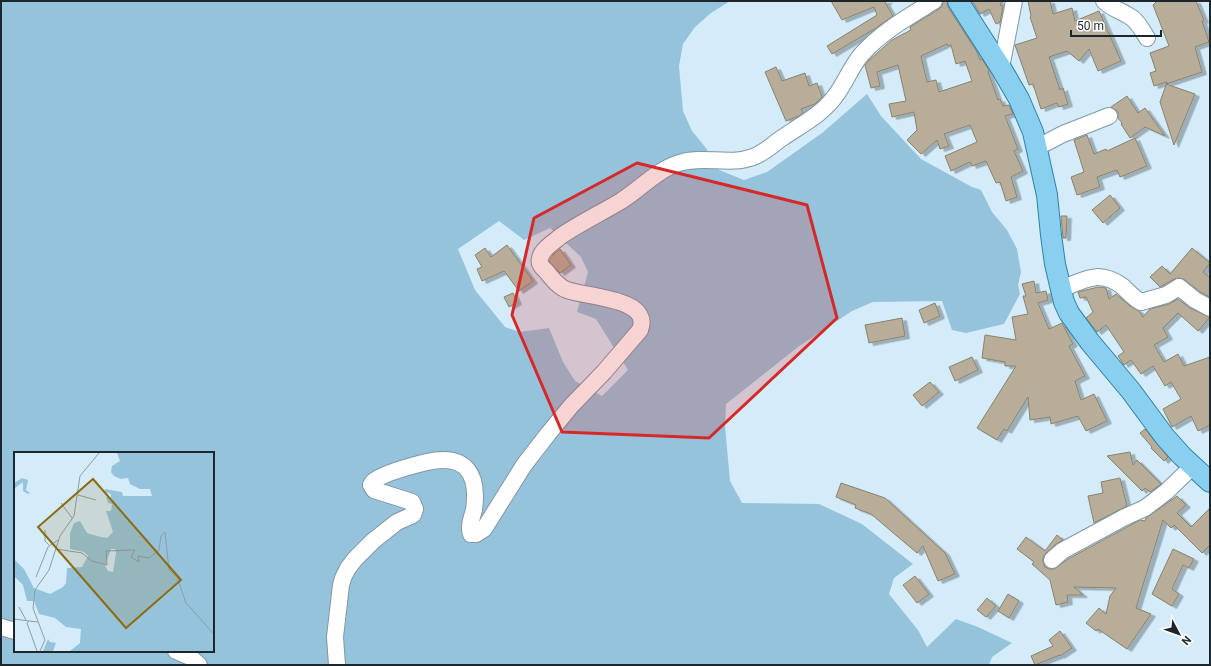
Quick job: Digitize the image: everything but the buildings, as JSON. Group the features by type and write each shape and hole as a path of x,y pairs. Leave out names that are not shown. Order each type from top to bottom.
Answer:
{"main road":[{"path":"958,1 1019,99 1033,132 1047,195 1055,264 1064,302 1075,323 1166,437 1210,482"}],"street":[{"path":"337,665 335,637 337,619 341,585 348,568 373,541 394,524 401,520 410,518 414,512 412,502 374,490 371,485 373,482 388,474 440,459 450,460 462,465 469,470 473,478 474,508 469,530 471,534 476,534 484,529 524,465 548,434 571,406 608,367 642,326 639,314 628,304 568,290 559,285 544,269 539,261 540,256 544,251 563,235 621,201 664,170 679,163 692,160 742,160 755,156 766,149 820,113 836,96 860,56 877,39 899,22 934,1"},
{"path":"1001,68 1014,1"},
{"path":"1104,1 1116,10 1130,16 1138,24 1147,38"},
{"path":"1036,148 1063,134 1109,116"},
{"path":"1061,289 1100,276 1121,286 1141,302 1166,295 1179,287 1195,300 1210,308"},
{"path":"1052,560 1062,551 1125,517 1145,508 1166,492 1193,466"},
{"path":"1,627 14,631"},
{"path":"178,652 190,657 199,665"}],"highlighted area":[{"path":"637,163 807,205 837,318 709,438 562,432 512,315 534,218"}],"shaded area":[{"path":"1,1 730,1 711,13 695,27 683,44 679,66 683,111 692,131 706,148 719,170 744,180 767,172 822,133 867,94 881,116 921,159 972,187 981,190 992,212 1007,230 1017,249 1021,272 1018,285 1020,294 1004,324 966,333 952,330 942,301 873,302 852,311 798,347 726,404 725,426 730,481 742,503 819,504 862,524 913,564 894,578 889,594 918,630 927,647 956,619 978,627 1012,643 992,657 989,665 1,665","holes":["499,221 524,240 550,228 581,257 588,272 577,312 596,319 628,370 602,396 575,381 563,362 549,328 520,332 505,327 475,290 458,249"]}]}
